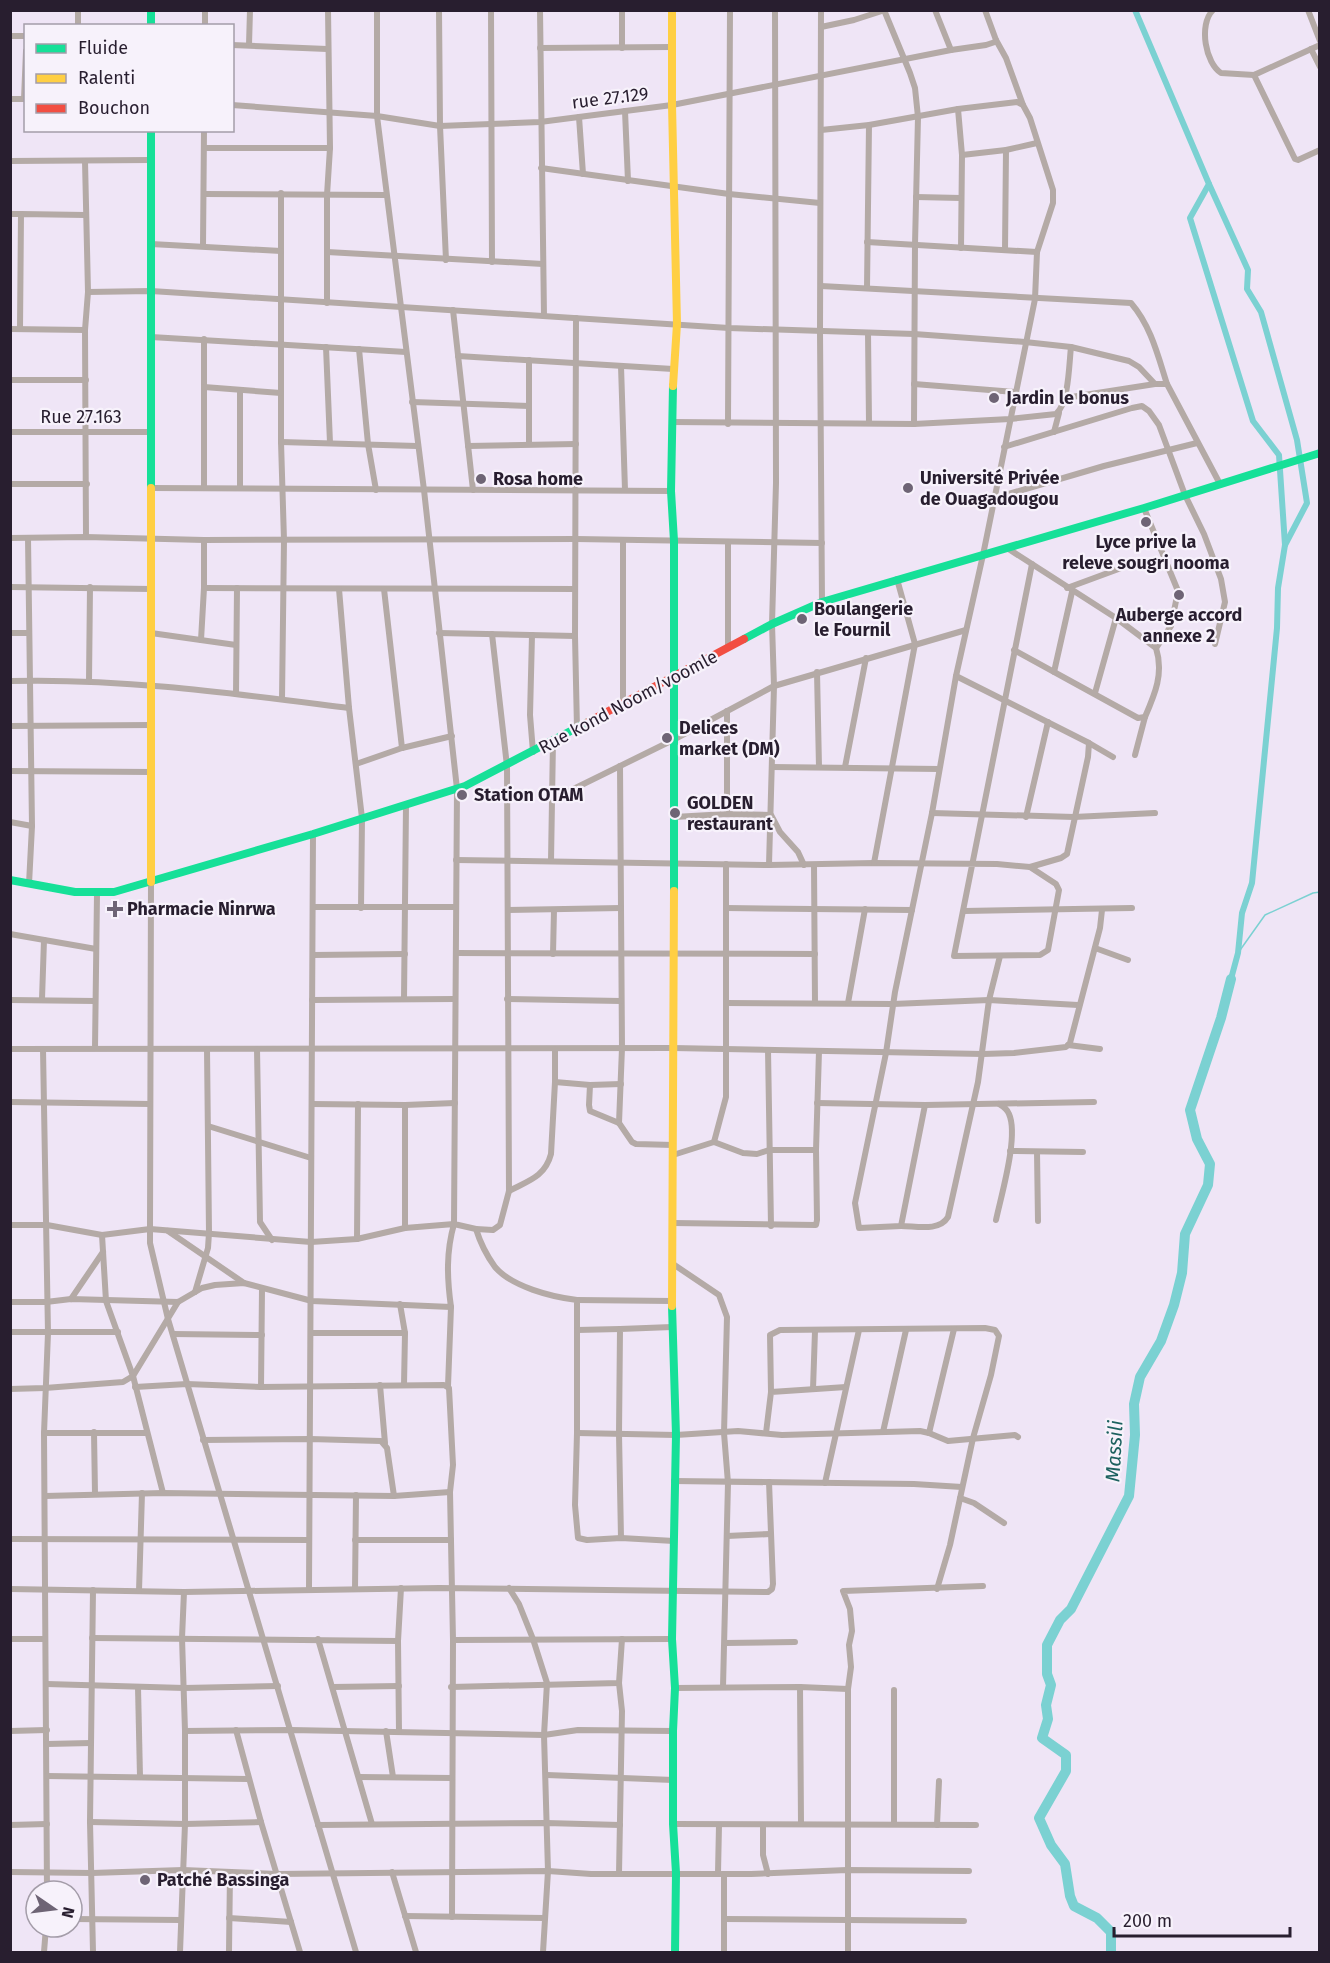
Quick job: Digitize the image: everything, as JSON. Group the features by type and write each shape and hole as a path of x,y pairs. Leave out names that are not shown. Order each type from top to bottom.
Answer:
{"street":[{"path":"249,45 250,10"},
{"path":"327,10 330,148 327,195 327,303"},
{"path":"377,10 377,116 424,490 457,789 454,1224 448,1244 447,1281 451,1307 448,1386 453,1443 450,1492 453,1640 451,1687 452,1917"},
{"path":"439,10 440,126 446,260"},
{"path":"491,10 492,262"},
{"path":"540,10 544,316"},
{"path":"622,10 622,48"},
{"path":"672,10 677,324 671,491 674,541 675,677 672,1301 676,1435 672,1639 675,1689 673,1731 675,1953"},
{"path":"728,424 730,10"},
{"path":"769,865 774,686 772,624 775,542 775,10"},
{"path":"821,10 822,602"},
{"path":"935,10 951,50"},
{"path":"985,10 1030,118 1053,190 1053,203 1037,252 1035,299 956,676 932,813 892,1004 886,1053 855,1203 859,1228 936,1227 945,1223 973,1104 983,1054 990,1000 1000,956"},
{"path":"1213,10 1206,20 1204,33 1218,72 1254,75 1320,43 1308,10"},
{"path":"821,27 884,11 906,60 915,88 918,117 914,424"},
{"name":"rue 27.129","path":"234,105 377,116 440,126 540,122 672,105 986,45 996,40"},
{"path":"234,45 327,49"},
{"path":"540,48 672,47"},
{"path":"1311,49 1320,67"},
{"path":"1254,75 1295,159 1298,160 1320,150"},
{"path":"822,130 869,125 1010,102 1023,105"},
{"path":"958,109 962,155 961,248"},
{"path":"625,111 627,181"},
{"path":"579,117 583,174"},
{"path":"867,288 869,125"},
{"path":"151,132 150,1243 168,1319 203,1440 356,1953"},
{"path":"203,246 204,132"},
{"path":"962,155 1006,150 1037,143"},
{"path":"204,148 330,148"},
{"path":"1005,250 1006,150"},
{"path":"10,161 151,160"},
{"path":"85,161 88,292 85,330 86,537"},
{"path":"541,168 729,194 820,203"},
{"path":"281,193 281,393 284,490 282,699"},
{"path":"204,194 386,195"},
{"path":"916,197 962,198"},
{"path":"10,214 85,215"},
{"path":"20,329 21,214"},
{"path":"867,243 1037,252"},
{"path":"151,244 281,251"},
{"path":"327,252 543,264"},
{"path":"821,286 1131,303 1140,314 1155,346 1167,384 1220,484"},
{"path":"88,292 151,291 729,328 914,334 1025,342 1071,347 1129,362 1139,367 1155,384"},
{"path":"453,310 473,490"},
{"path":"576,318 577,729"},
{"path":"10,329 85,330"},
{"path":"868,333 869,423"},
{"path":"151,337 406,352"},
{"path":"204,339 204,488"},
{"path":"326,347 330,443"},
{"path":"1054,432 1065,398 1071,347"},
{"path":"359,349 368,444 376,490"},
{"path":"458,356 674,369"},
{"path":"529,360 529,444"},
{"path":"621,366 625,490"},
{"path":"10,380 86,380"},
{"path":"914,384 1015,392"},
{"path":"1065,398 1167,384"},
{"path":"204,387 281,393"},
{"path":"240,390 240,488"},
{"path":"412,402 529,406"},
{"path":"1004,447 1142,406 1149,411 1160,425 1185,495 1214,558 1224,592 1225,602 1215,644"},
{"path":"672,422 914,424 1010,419 1059,413"},
{"name":"Rue 27.163","path":"10,432 151,432"},
{"path":"282,442 417,446"},
{"path":"995,498 1104,465 1197,443"},
{"path":"468,446 576,444"},
{"name":"Rue kond Noom/voomle","path":"10,880 78,893 97,894 151,882 457,789 507,766 772,624 822,602 1144,508 1320,453"},
{"path":"10,484 87,484"},
{"path":"151,488 671,491"},
{"path":"1144,508 1178,591 1171,626 1156,648"},
{"path":"10,538 576,539 822,543"},
{"path":"28,538 32,826 29,884"},
{"path":"201,640 204,540"},
{"path":"623,540 623,705"},
{"path":"728,542 728,648"},
{"path":"1007,548 1116,618 1156,648 1160,670 1156,693 1145,717 1135,755"},
{"path":"1030,867 1056,884 1059,890 1050,944 1044,954 954,956 1032,564"},
{"path":"1070,590 1124,567"},
{"path":"874,863 915,644 897,579"},
{"path":"10,586 151,589"},
{"path":"89,681 90,587"},
{"path":"204,588 575,589"},
{"path":"236,694 237,588"},
{"path":"339,589 349,708 362,818 361,908"},
{"path":"384,589 402,748"},
{"path":"1054,672 1070,590"},
{"path":"1095,693 1116,618"},
{"path":"553,799 673,740 774,686 966,630"},
{"path":"10,633 29,633"},
{"path":"151,633 236,645"},
{"path":"439,633 575,636"},
{"path":"10,1225 47,1225 102,1235 150,1229 311,1242 357,1239 405,1228 454,1224 493,1230 501,1226 509,1191 507,766 492,634"},
{"path":"532,635 530,715 533,752"},
{"path":"1014,650 1134,716 1145,717"},
{"path":"845,767 866,658"},
{"path":"816,672 819,767"},
{"path":"956,676 1113,757"},
{"path":"10,681 151,684 349,708"},
{"path":"727,711 727,814"},
{"path":"1026,817 1048,722"},
{"path":"10,726 151,725"},
{"path":"356,764 402,748 452,736"},
{"path":"551,861 554,741"},
{"path":"456,860 769,865 974,863 1030,867 1067,854 1089,743"},
{"path":"619,1123 622,1048 620,766"},
{"path":"772,767 939,769"},
{"path":"10,771 151,772"},
{"path":"404,999 406,805"},
{"path":"932,813 1026,817 1155,813"},
{"path":"674,817 771,814"},
{"path":"771,814 780,832 798,852 804,865"},
{"path":"10,822 32,826"},
{"path":"309,1589 314,834"},
{"path":"714,1142 726,1097 726,864"},
{"path":"814,865 815,1003"},
{"path":"95,1048 97,894"},
{"path":"313,908 455,908"},
{"path":"508,910 621,908"},
{"path":"726,908 912,910"},
{"path":"964,910 1132,908"},
{"path":"848,1004 865,909"},
{"path":"553,954 555,910"},
{"path":"1068,1045 1095,948 1102,910"},
{"path":"10,934 96,949"},
{"path":"42,999 44,940"},
{"path":"1095,948 1128,960"},
{"path":"456,953 815,954"},
{"path":"313,955 405,954"},
{"path":"312,1000 456,999"},
{"path":"507,999 621,1001"},
{"path":"10,1000 95,1000"},
{"path":"726,1003 892,1004 990,1000 1078,1005"},
{"path":"10,1049 673,1048 983,1054 1014,1053 1068,1045 1100,1049"},
{"path":"43,1049 48,1333 44,1433 47,1879"},
{"path":"195,1292 205,1258 209,1233 207,1049"},
{"path":"257,1049 260,1222 273,1240"},
{"path":"509,1191 543,1173 549,1163 555,1049"},
{"path":"768,1050 771,1226"},
{"path":"673,1223 816,1225 818,1220 816,1150 819,1051"},
{"path":"555,1082 590,1085 621,1084"},
{"path":"590,1085 591,1111 619,1123 632,1142 673,1145"},
{"path":"10,1102 150,1104"},
{"path":"818,1103 925,1105 1094,1102"},
{"path":"312,1104 455,1103"},
{"path":"357,1239 358,1104"},
{"path":"996,1220 1012,1133 1010,1116 1006,1108 999,1104"},
{"path":"405,1105 405,1228"},
{"path":"901,1226 925,1105"},
{"path":"208,1126 311,1158"},
{"path":"673,1155 714,1142 743,1153 757,1154 769,1150 816,1150"},
{"path":"1010,1151 1083,1152"},
{"path":"1037,1152 1038,1221"},
{"path":"476,1229 481,1243 501,1273 546,1295 577,1300 672,1301"},
{"path":"168,1230 205,1258 244,1283 262,1289 312,1301 451,1307"},
{"path":"102,1235 106,1301 133,1376 163,1493"},
{"path":"71,1299 103,1251"},
{"path":"673,1264 718,1295 727,1317 724,1432 728,1483 723,1687"},
{"path":"10,1389 123,1382 133,1376 178,1302 195,1292 215,1285 244,1283"},
{"path":"261,1387 262,1289"},
{"path":"10,1302 71,1299 178,1302"},
{"path":"577,1300 578,1433 575,1505 578,1538 674,1541"},
{"path":"400,1304 405,1334 404,1385"},
{"path":"577,1330 672,1328"},
{"path":"766,1433 771,1392 770,1335 780,1330 985,1328 995,1330 999,1336 992,1375 973,1438 950,1545 937,1589"},
{"path":"620,1329 621,1538"},
{"path":"929,1432 954,1329"},
{"path":"825,1483 859,1330"},
{"path":"883,1432 906,1330"},
{"path":"813,1389 815,1331"},
{"path":"10,1332 117,1332"},
{"path":"312,1333 405,1334"},
{"path":"173,1334 262,1335"},
{"path":"135,1387 187,1384 261,1387 448,1386"},
{"path":"380,1385 385,1443 394,1496"},
{"path":"771,1392 846,1387"},
{"path":"578,1433 676,1435 738,1431 782,1435 929,1432 948,1441 1015,1435 1018,1437"},
{"path":"94,1432 95,1494"},
{"path":"44,1433 146,1433"},
{"path":"203,1440 309,1439 385,1443"},
{"path":"674,1481 962,1486"},
{"path":"10,1589 184,1592 509,1588 768,1592 772,1589 769,1482"},
{"path":"45,1496 219,1493 394,1496 450,1492"},
{"path":"139,1591 142,1493"},
{"path":"355,1589 356,1496"},
{"path":"960,1498 974,1503 1004,1523"},
{"path":"727,1536 770,1534"},
{"path":"10,1539 309,1540"},
{"path":"356,1540 451,1540"},
{"path":"848,1953 848,1689 851,1667 849,1645 852,1631 850,1609 843,1590 861,1592 983,1586"},
{"path":"399,1732 398,1641 401,1588"},
{"path":"509,1588 519,1604 547,1683 544,1735 547,1775 548,1871 543,1953"},
{"path":"93,1590 90,1822 93,1953"},
{"path":"180,1953 184,1824 185,1731 182,1638 184,1592"},
{"path":"92,1638 398,1641"},
{"path":"10,1639 45,1639"},
{"path":"318,1639 372,1824"},
{"path":"619,1874 621,1703 619,1683 622,1639"},
{"path":"453,1640 672,1639"},
{"path":"725,1642 795,1642"},
{"path":"451,1687 619,1683"},
{"path":"46,1684 184,1688 278,1686"},
{"path":"333,1687 399,1686"},
{"path":"675,1689 800,1686 848,1689"},
{"path":"800,1686 801,1823"},
{"path":"138,1687 140,1777"},
{"path":"894,1690 894,1824"},
{"path":"10,1731 47,1730"},
{"path":"236,1730 248,1779 300,1953"},
{"path":"185,1731 387,1731 544,1735 578,1730 673,1731"},
{"path":"387,1731 393,1777"},
{"path":"47,1744 91,1743"},
{"path":"547,1775 673,1780"},
{"path":"47,1776 248,1779"},
{"path":"359,1777 452,1778"},
{"path":"937,1825 939,1781"},
{"path":"90,1822 184,1824 261,1822"},
{"path":"318,1825 452,1823 620,1825"},
{"path":"10,1825 47,1824"},
{"path":"673,1824 976,1825"},
{"path":"718,1825 724,1953"},
{"path":"763,1825 763,1855 768,1874"},
{"path":"10,1872 92,1873 183,1870 277,1874 548,1871 619,1874 768,1874 847,1870 969,1871"},
{"path":"229,1953 230,1872"},
{"path":"392,1872 416,1953"},
{"path":"405,1916 544,1918"},
{"path":"229,1918 291,1922"},
{"path":"724,1918 964,1922"},
{"path":"84,1919 181,1920"}],"waterway":[{"path":"1135,10 1209,184 1190,218 1253,421 1279,455 1285,545 1278,588 1277,628 1252,883 1242,913 1238,953 1231,979"},
{"path":"1209,184 1248,270 1247,289 1261,312 1297,440 1307,503 1285,545"},
{"path":"1238,953 1265,915 1320,892"},
{"name":"Massili","path":"1111,1952 1111,1932 1097,1918 1074,1906 1070,1896 1065,1864 1051,1845 1039,1818 1066,1771 1066,1755 1042,1738 1048,1719 1046,1705 1051,1685 1047,1674 1047,1645 1060,1620 1071,1609 1129,1496 1135,1435 1134,1404 1140,1377 1161,1341 1174,1305 1182,1273 1185,1234 1208,1185 1210,1164 1197,1139 1190,1110 1221,1018 1231,979"}],"traffic: fast":[{"path":"151,10 151,24"},
{"path":"151,132 151,488"},
{"path":"673,386 671,491 674,541 674,891"},
{"path":"744,639 822,602 1144,508 1320,453"},
{"path":"10,880 75,892 114,892 313,834 465,786 588,722"},
{"path":"672,1306 676,1435 672,1639 675,1688 673,1731 675,1952"}],"traffic: slow":[{"path":"672,10 677,324 673,386"},
{"path":"151,488 151,882"},
{"path":"672,1306 674,891"}],"traffic: jam":[{"path":"588,722 744,639"}],"place":[{"name":"Jardin le bonus","path":"994,398"},
{"name":"Rosa home","path":"481,479"},
{"name":"Université Privée de Ouagadougou","path":"908,488"},
{"name":"Lyce prive la releve sougri nooma","path":"1146,522"},
{"name":"Auberge accord annexe 2","path":"1179,595"},
{"name":"Boulangerie le Fournil","path":"802,619"},
{"name":"Delices market (DM)","path":"667,738"},
{"name":"Station OTAM","path":"462,795"},
{"name":"GOLDEN restaurant","path":"675,813"},
{"name":"Pharmacie Ninrwa","path":"115,909"},
{"name":"Patché Bassinga","path":"145,1880"}]}
